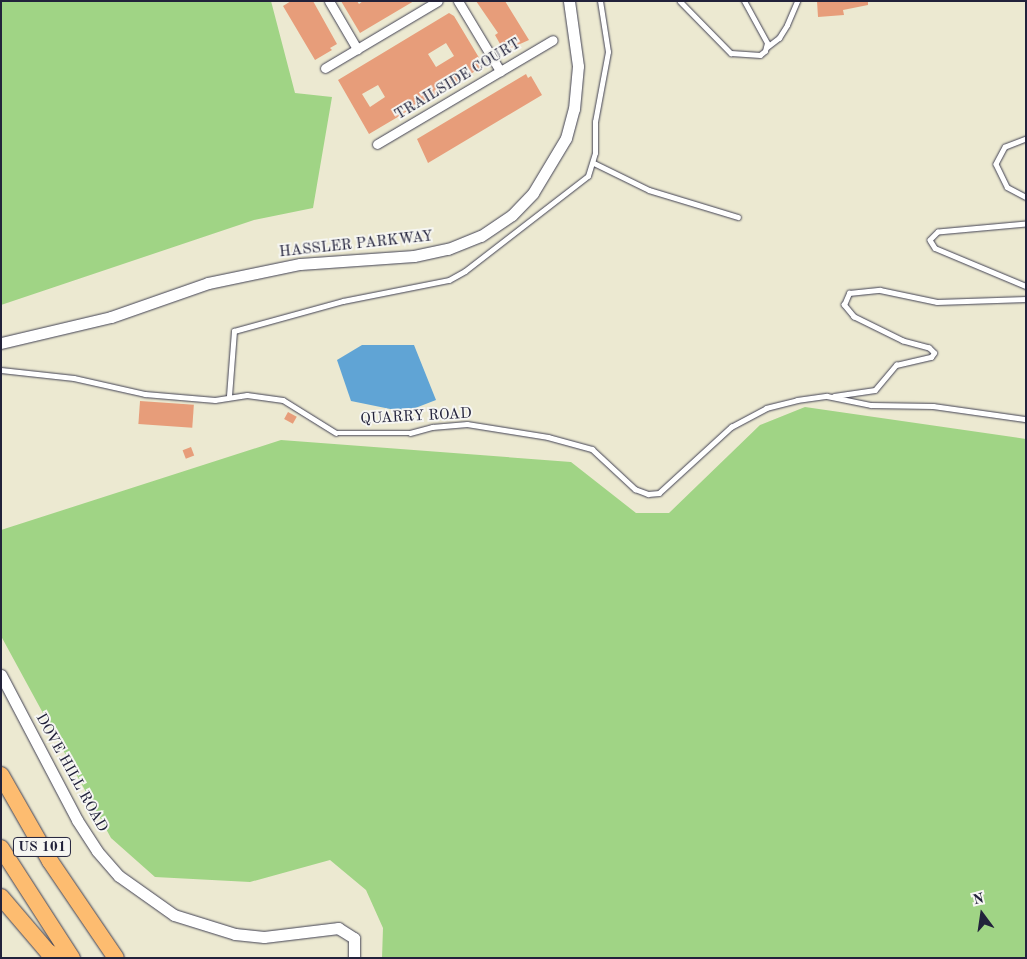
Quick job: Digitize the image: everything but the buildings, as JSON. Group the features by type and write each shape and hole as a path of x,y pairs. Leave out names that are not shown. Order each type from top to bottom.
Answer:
{"highway":[{"name":"US 101","path":"1,775 50,861 116,958"},
{"name":"US 101","path":"1,848 72,958"},
{"path":"1,897 48,952 60,958"}],"street":[{"path":"329,1 357,49"},
{"path":"325,68 438,1"},
{"path":"458,1 500,72"},
{"name":"HASSLER PARKWAY","path":"1,343 111,316 208,283 300,264 414,256 448,249 481,236 512,215 533,193 566,138 574,109 578,66 569,1"},
{"name":"TRAILSIDE COURT","path":"377,144 553,40"},
{"name":"DOVE HILL ROAD","path":"1,675 77,820 97,851 119,876 174,915 235,934 264,937 302,935 338,928 354,938 354,958"}],"lane":[{"path":"229,396 232,388 232,335 241,328 343,301 449,280 465,271 547,206 578,187 588,176 594,163 594,122 608,52 600,1"},
{"path":"680,1 731,53 754,56 760,55 779,38 797,1"},
{"path":"744,1 767,47"},
{"path":"1026,139 1005,147 996,164 1007,187 1026,197"},
{"path":"594,163 649,190 738,217"},
{"path":"1026,224 938,232 930,240 935,248 1026,286"},
{"name":"QUARRY ROAD","path":"1,370 74,378 145,394 215,400 229,396 247,395 282,400 336,433 410,433 432,427 466,424 548,437 592,449 635,489 648,494 659,493 731,427 766,408 827,396 867,392 880,388 894,367 900,363 931,357 933,351 903,341 854,317 844,305 849,293 880,290 937,302 1026,299"},
{"path":"827,396 871,405 933,406 1026,419"}],"green space":[{"path":"1,1 271,1 295,93 332,97 313,208 254,220 1,305"},
{"path":"805,407 1026,439 1026,958 382,958 383,928 366,890 330,860 250,882 155,877 111,838 1,636 1,530 281,440 571,462 636,513 669,513 760,425"}],"water":[{"path":"362,345 414,345 436,400 405,412 351,401 337,360"}]}
